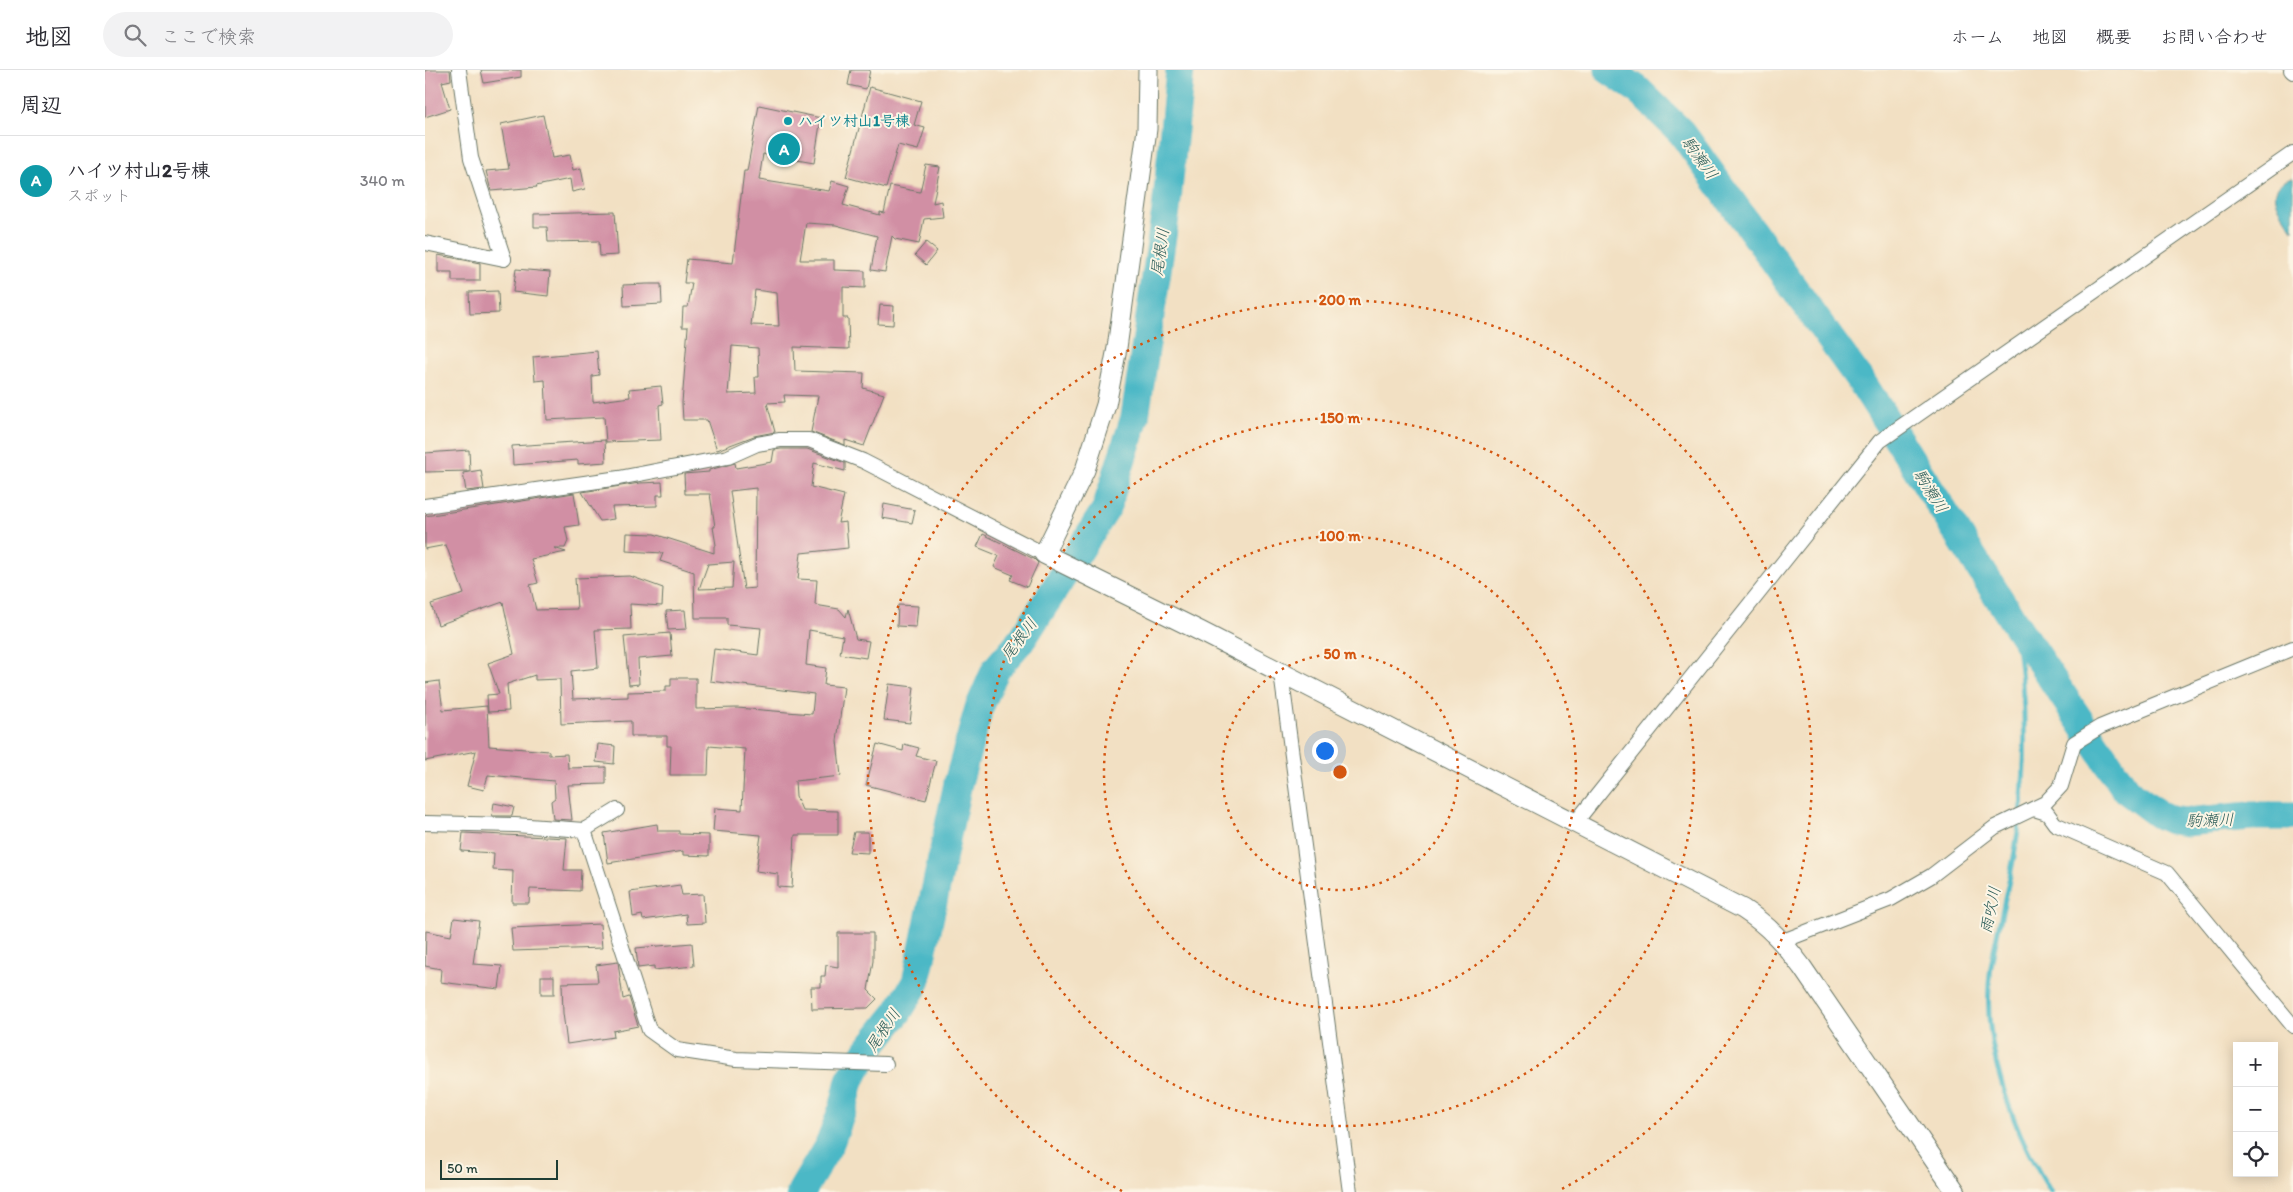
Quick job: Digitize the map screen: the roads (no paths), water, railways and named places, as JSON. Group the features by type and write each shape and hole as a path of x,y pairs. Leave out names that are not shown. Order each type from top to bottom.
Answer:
{"street":[{"path":"425,243 504,259 471,158 459,70"},
{"path":"1051,557 1085,470 1106,405 1117,348 1147,129 1148,70"},
{"path":"1575,823 1880,441 2293,153"},
{"path":"425,506 619,478 728,457 757,444 780,440 809,440 863,461 1743,909 1765,924 1783,941 1956,1192"},
{"path":"1783,941 1891,899 1931,876 1995,827 2054,796 2061,786 2074,743 2083,736 2100,727 2293,648"},
{"path":"1281,673 1350,1192"},
{"path":"425,823 515,825 584,830 617,810"},
{"path":"2024,813 2047,813 2055,824 2167,873 2293,1026"},
{"path":"584,830 649,1030 677,1050 736,1059 886,1064"}],"water":[{"path":"2293,178 2293,230 2279,208 2276,194 2278,187 2283,182"}],"waterway":[{"name":"尾根川","path":"801,1192 830,1143 844,1105 850,1080 867,1051 898,1012 916,982 958,783 979,708 996,669 1023,638 1106,509 1135,417 1166,210 1180,70"},
{"name":"駒瀬川","path":"1609,70 1637,89 1682,133 1865,387 2014,622 2126,790 2158,814 2171,820 2186,822 2250,816 2293,816"},
{"name":"雨吹川","path":"2014,622 2019,651 2024,709 2024,769 2019,827 1991,967 1989,995 1990,1025 1994,1054 2012,1113 2023,1141 2051,1192"}],"place":[{"name":"ハイツ村山1号棟","path":"788,121"},
{"name":"ハイツ村山2号棟","path":"784,149"}]}
